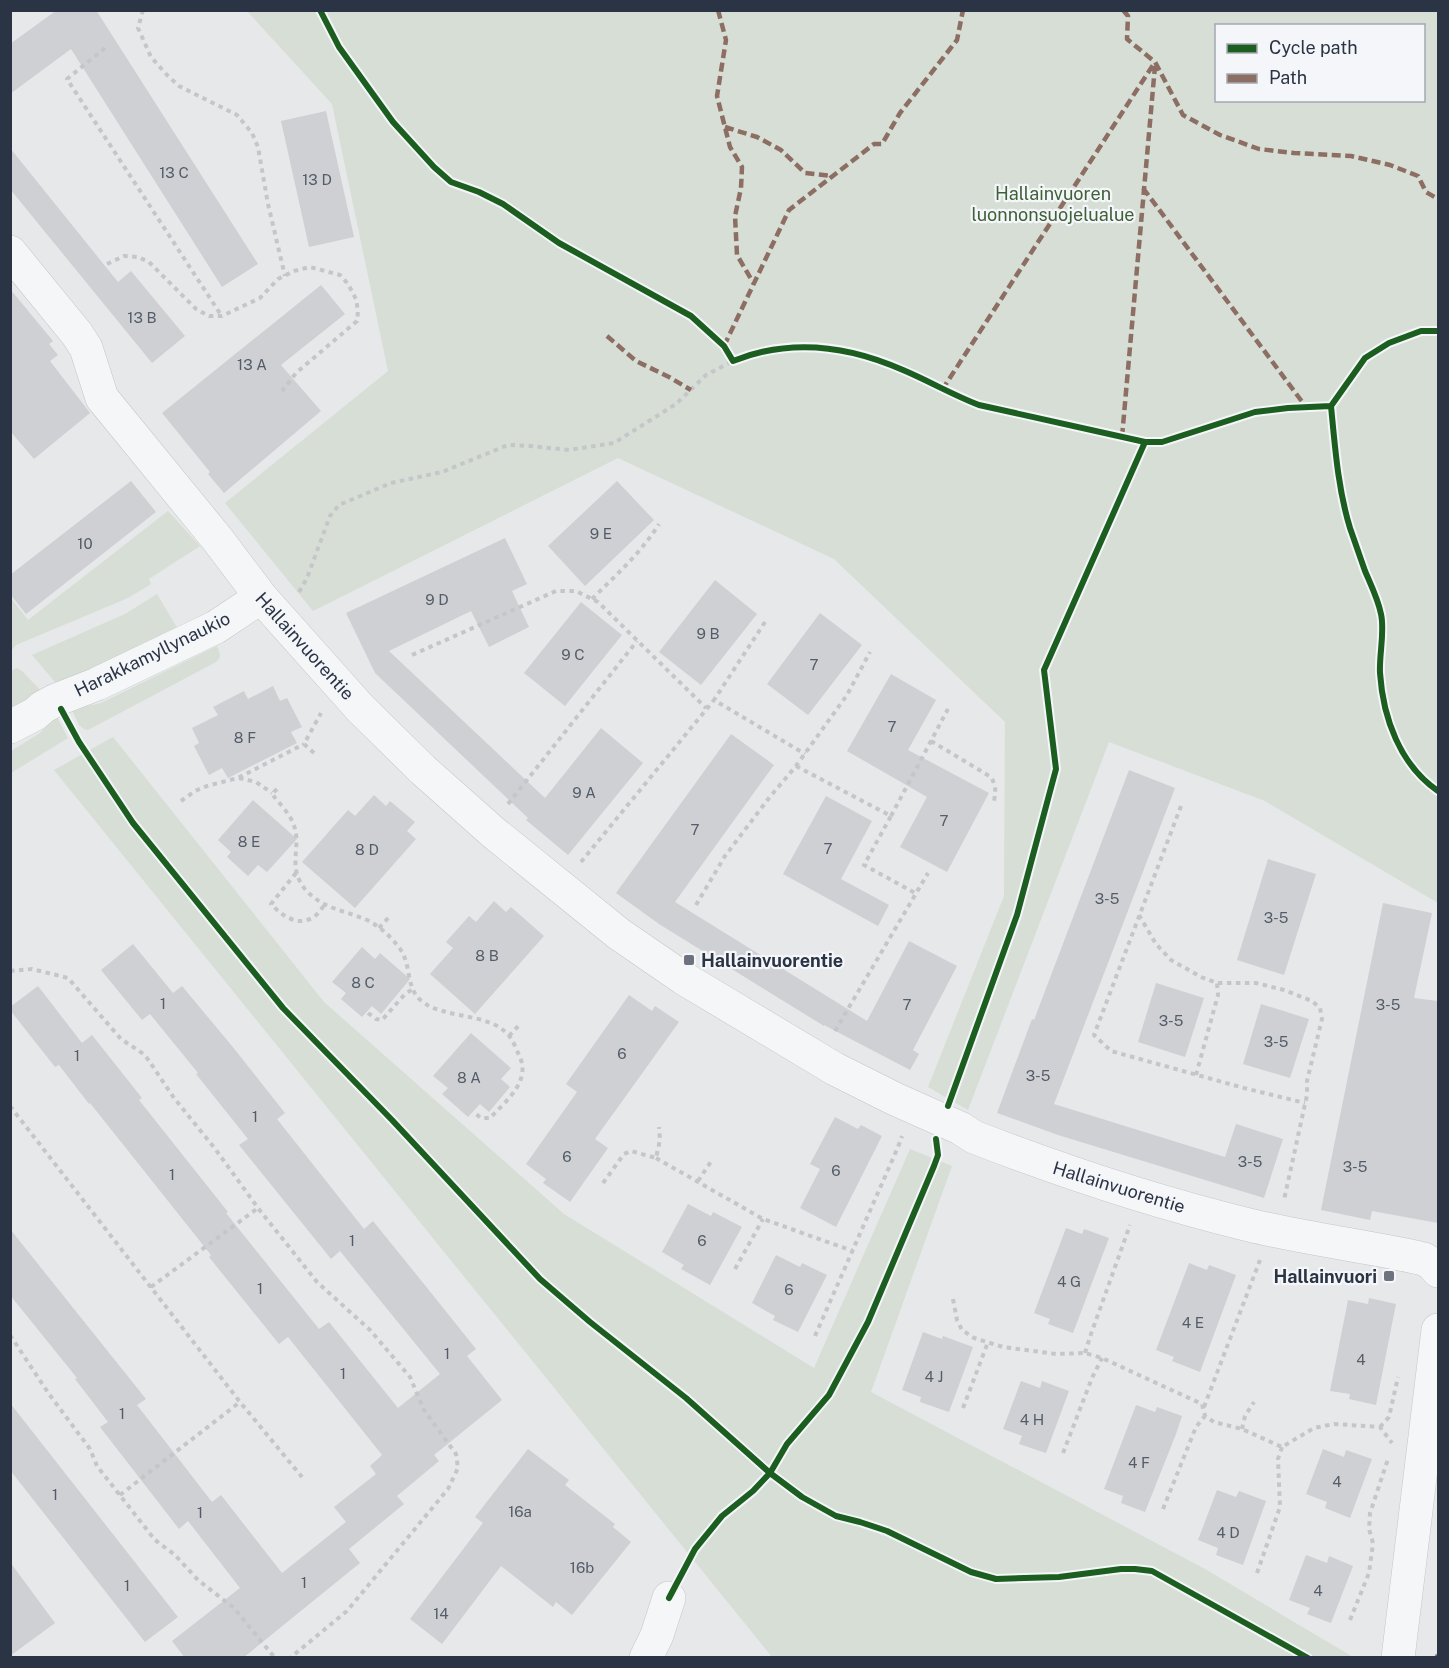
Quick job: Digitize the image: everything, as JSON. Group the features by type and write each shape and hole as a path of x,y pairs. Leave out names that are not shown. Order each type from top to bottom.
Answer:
{"street":[{"name":"Hallainvuorentie","path":"10,252 86,348 102,398 218,540 261,597 370,718 423,770 494,833 619,934 683,978 810,1055 974,1137 1097,1182 1161,1201 1249,1225 1425,1259 1438,1271"},
{"name":"Harakkamyllynaukio","path":"10,726 35,714 56,700 97,684 216,627 261,597"},
{"path":"1398,1658 1438,1330"},
{"path":"646,1658 657,1635 669,1598"}],"path":[{"path":"143,10 138,28 152,57 167,75 179,86 237,115 252,133 258,147 268,204 285,276"},
{"path":"105,48 67,79 222,316"},
{"path":"106,264 124,256 138,256 149,262 196,309 209,316 222,316 260,298 278,279 294,271 310,267 340,275 356,299 357,321 296,373 282,391"},
{"path":"729,354 733,361"},
{"path":"298,593 307,579 330,516 339,505 391,483 442,472 508,445 568,450 614,443 676,404 706,375 743,357"},
{"path":"592,599 640,551 658,524"},
{"path":"412,655 556,591 576,591 598,602 706,708"},
{"path":"578,865 714,700 765,622"},
{"path":"505,808 637,641"},
{"path":"696,905 725,856 796,766 847,695 870,652"},
{"path":"714,700 805,753"},
{"path":"181,801 195,791 238,778 304,744 322,709"},
{"path":"915,893 864,865 948,709"},
{"path":"931,741 991,777 996,790 994,801"},
{"path":"304,744 314,753"},
{"path":"796,766 891,816"},
{"path":"238,778 256,782 272,794 293,822 296,836 296,873 305,888 317,900 334,910 354,915 379,927 399,946 408,964 417,997 429,1007 486,1021 509,1036 521,1058 523,1071 520,1084 490,1118 481,1118 476,1114"},
{"path":"272,794 277,789"},
{"path":"1181,806 1094,1035 1111,1051 1305,1103"},
{"path":"296,873 271,904 291,920 303,921 315,916 325,904"},
{"path":"832,1036 928,873"},
{"path":"1139,915 1155,944 1171,960 1200,977 1217,983 1256,983 1284,990 1312,1001 1320,1008 1322,1019 1283,1202"},
{"path":"379,927 389,917"},
{"path":"10,971 32,969 68,978 121,1039 145,1054 174,1098 317,1282 370,1330 410,1377 424,1410 456,1454 458,1468 448,1489 347,1611 290,1658"},
{"path":"1196,1075 1218,994 1217,983"},
{"path":"368,1013 382,1020 405,994 413,989"},
{"path":"509,1036 520,1024"},
{"path":"10,1106 240,1402 302,1477"},
{"path":"656,1158 660,1140 659,1127"},
{"path":"815,1336 898,1147"},
{"path":"603,1183 624,1154 631,1151 656,1158 763,1219 853,1251"},
{"path":"698,1181 712,1160"},
{"path":"151,1287 258,1208"},
{"path":"735,1269 763,1219"},
{"path":"1085,1353 1129,1230"},
{"path":"1203,1408 1264,1251"},
{"path":"953,1299 957,1320 962,1330 974,1338 1003,1347 1056,1354 1085,1353 1102,1358 1202,1404 1205,1416 1214,1422 1242,1429 1282,1447"},
{"path":"10,1335 90,1449 97,1466 155,1540 175,1555 198,1580 234,1608 275,1658"},
{"path":"963,1408 988,1342"},
{"path":"1063,1453 1102,1358"},
{"path":"120,1495 240,1402"},
{"path":"1242,1429 1245,1416 1254,1402"},
{"path":"1163,1509 1196,1427 1205,1416"},
{"path":"1257,1573 1280,1507 1278,1459 1282,1447 1314,1428 1334,1424 1380,1427 1392,1443 1370,1512 1369,1529 1373,1543 1369,1574 1350,1620"}],"green space":[{"name":"Hallainvuoren luonnonsuojelualue","path":"247,11 1438,11 1438,903 1265,801 1109,742 968,1110 928,1087 1004,896 1005,722 834,559 618,458 313,611 225,503 388,371 332,104"},
{"path":"168,511 200,546 149,579 151,584 128,598 16,645 11,651 11,598 28,620"},
{"path":"157,594 179,631 61,689 32,655 125,614"},
{"path":"217,646 220,655 216,662 88,730 79,725 72,710 101,703"},
{"path":"17,668 47,697 11,715 11,671"},
{"path":"54,717 58,719 68,738 11,773 11,751 40,733"},
{"path":"113,737 324,1002 564,1214 814,1368 910,1149 952,1166 871,1392 1205,1569 1353,1657 772,1657 54,770"}],"building":[{"path":"57,10 96,10 258,264 222,287 71,49 10,94 10,44"},
{"path":"326,111 354,237 309,247 281,121"},
{"path":"10,148 118,282 131,271 185,336 152,363 10,189"},
{"path":"321,285 345,314 281,365 321,411 224,493 162,413"},
{"path":"10,289 53,341 49,344 58,355 50,361 90,413 34,459 10,431"},
{"path":"131,481 156,512 26,614 10,594 10,575"},
{"path":"617,481 654,520 585,586 548,546"},
{"path":"505,538 527,584 512,591 529,627 489,647 471,611 389,651 545,798 601,728 643,763 568,855 526,820 528,818 375,673 346,613"},
{"path":"715,580 757,614 701,685 659,652"},
{"path":"581,602 622,635 565,706 524,673"},
{"path":"820,613 862,645 808,715 767,684"},
{"path":"891,674 936,700 908,750 989,793 947,872 900,847 927,797 847,751"},
{"path":"273,686 280,701 287,698 302,727 291,732 297,743 228,778 222,768 209,775 194,746 199,743 192,728 218,715 213,707 244,691 248,699"},
{"path":"731,734 774,765 675,902 867,1021 909,941 957,966 913,1050 919,1054 910,1070 824,1026 659,924 616,893"},
{"path":"1129,770 1175,788 1054,1104 1225,1157 1236,1124 1283,1139 1264,1198 1058,1135 997,1113"},
{"path":"374,795 386,806 390,801 415,822 407,831 416,839 355,908 302,862 348,810 355,816"},
{"path":"826,796 872,821 841,879 889,905 878,926 783,874"},
{"path":"253,800 297,839 267,872 258,865 248,876 227,857 231,852 218,840"},
{"path":"1268,859 1316,874 1284,975 1237,960"},
{"path":"494,901 506,912 511,907 544,936 475,1014 430,974 453,948 446,942 469,916 476,922"},
{"path":"1383,903 1432,913 1414,998 1438,1001 1438,1223 1372,1211 1370,1220 1321,1210"},
{"path":"133,944 173,993 182,986 232,1046 285,1113 277,1119 364,1229 373,1221 476,1349 467,1356 502,1400 434,1455 439,1461 397,1496 404,1504 349,1549 360,1563 243,1658 185,1658 172,1641 240,1588 188,1521 179,1529 100,1427 108,1422 75,1379 77,1378 10,1295 10,1229 146,1399 137,1405 212,1502 221,1495 282,1573 346,1522 334,1507 376,1474 370,1466 382,1455 288,1337 279,1344 90,1103 59,1065 55,1067 10,1010 10,1007 38,986 82,1043 92,1035 142,1098 139,1100 228,1212 226,1213 319,1329 329,1322 398,1408 440,1374 340,1251 331,1259 239,1145 248,1139 196,1074 198,1073 150,1014 142,1020 101,970"},
{"path":"362,947 375,959 380,953 410,979 381,1014 372,1006 362,1017 341,999 346,993 332,982"},
{"path":"1156,983 1204,998 1185,1057 1138,1042"},
{"path":"629,995 652,1011 655,1006 679,1022 595,1139 608,1148 570,1202 543,1183 546,1179 526,1164 577,1092 566,1084"},
{"path":"1261,1004 1309,1019 1290,1078 1243,1064"},
{"path":"471,1033 511,1068 501,1079 510,1087 489,1112 480,1104 468,1117 442,1094 448,1088 433,1076"},
{"path":"835,1117 858,1129 861,1125 882,1136 836,1227 800,1208 820,1169 810,1164"},
{"path":"688,1204 711,1216 713,1212 742,1227 710,1285 681,1269 684,1265 662,1252"},
{"path":"1066,1228 1082,1234 1084,1229 1109,1238 1073,1333 1048,1324 1050,1319 1034,1313"},
{"path":"776,1255 800,1267 802,1263 827,1275 798,1332 773,1320 775,1316 752,1303"},
{"path":"1189,1263 1207,1270 1209,1265 1236,1275 1200,1372 1172,1361 1174,1357 1156,1350"},
{"path":"1369,1298 1396,1304 1376,1405 1349,1399 1350,1394 1330,1391 1348,1300 1368,1304"},
{"path":"923,1332 942,1339 943,1336 973,1347 949,1412 920,1402 921,1397 902,1390"},
{"path":"1021,1381 1040,1388 1042,1381 1069,1391 1046,1453 1019,1444 1022,1436 1003,1429"},
{"path":"10,1403 178,1617 145,1642 10,1470"},
{"path":"1136,1405 1155,1412 1157,1407 1182,1416 1145,1512 1121,1503 1123,1496 1104,1489"},
{"path":"528,1449 569,1480 565,1485 615,1524 613,1527 631,1542 572,1615 556,1602 553,1607 501,1566 442,1644 410,1619 483,1523 475,1517"},
{"path":"1323,1449 1344,1457 1346,1450 1372,1459 1350,1518 1325,1508 1327,1502 1306,1494"},
{"path":"1217,1490 1236,1497 1239,1491 1266,1501 1243,1565 1216,1555 1218,1548 1198,1540"},
{"path":"1306,1555 1327,1563 1329,1556 1353,1566 1331,1623 1307,1614 1310,1608 1289,1600"},
{"path":"10,1562 55,1623 10,1656"}],"marked path":[{"path":"718,10 726,40 717,96 730,147 742,167 741,188 735,216 737,255 754,284"},
{"path":"724,346 789,210 874,144 882,144 900,113 957,40 963,10"},
{"path":"1123,10 1128,16 1127,39 1155,62 1183,115 1220,135 1259,149 1351,156 1390,165 1418,176 1426,192 1438,199"},
{"path":"942,390 1155,62"},
{"path":"1122,437 1155,66"},
{"path":"725,127 757,137 781,150 805,173 832,176"},
{"path":"1143,188 1306,407"},
{"path":"607,336 636,361 691,390"}],"cycle path":[{"path":"320,10 339,47 393,122 451,182 503,204 559,243 691,316 724,346 733,361 776,349 798,347 862,355 913,374 979,405 1145,442 1162,442 1255,412 1331,406"},
{"path":"1438,331 1421,331 1389,343 1365,358 1331,406 1346,513 1381,614 1380,673 1385,707 1404,754 1413,768 1438,791"},
{"path":"948,1106 1017,915 1056,769 1044,670 1145,442"},
{"path":"61,709 79,742 133,823 283,1008 392,1120 540,1279 686,1398 770,1473 802,1497 836,1516 887,1531 971,1572 996,1579 1059,1577 1121,1569 1152,1571 1308,1658"},
{"path":"669,1598 695,1549 722,1516 753,1491 770,1473 787,1444 829,1395 868,1322 934,1166 938,1155 936,1139"}],"place":[{"name":"Hallainvuorentie","path":"689,960"},
{"name":"Hallainvuori","path":"1389,1276"}]}
